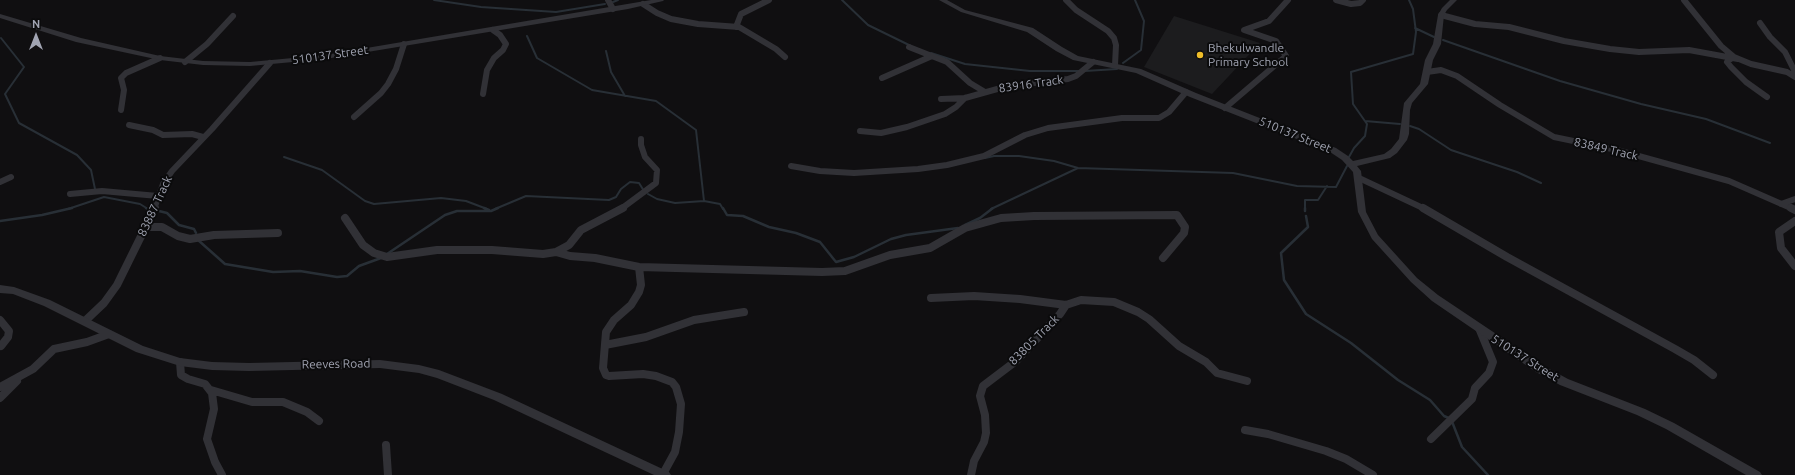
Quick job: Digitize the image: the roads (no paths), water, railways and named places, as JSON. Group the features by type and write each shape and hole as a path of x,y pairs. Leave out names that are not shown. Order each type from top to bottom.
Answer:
{"street":[{"path":"608,0 613,9"},
{"name":"510137 Street","path":"0,16 72,38 160,58 185,62 223,64 270,63 325,57 493,30 662,0"},
{"path":"736,26 741,14 769,0"},
{"name":"510137 Street","path":"942,0 963,11 1030,30 1071,56 1138,71 1225,108 1333,150 1353,164 1359,178 1362,212 1375,237 1414,280 1435,298 1540,369 1564,382 1641,412 1670,426 1756,475"},
{"path":"1066,0 1076,10 1108,31 1114,38 1116,46 1115,65"},
{"path":"1225,108 1286,56 1276,41 1244,30 1269,21 1288,0"},
{"path":"1336,0 1351,4 1360,3 1363,0"},
{"path":"1353,164 1387,156 1399,146 1405,134 1406,110 1408,103 1424,84 1429,60 1437,44 1441,15 1444,9 1454,0"},
{"path":"1684,0 1721,46 1735,59"},
{"path":"643,4 657,13 671,19 698,24 736,26 764,41 785,58"},
{"path":"1441,15 1475,24 1509,27 1564,41 1610,49 1639,52 1689,50 1795,73"},
{"path":"185,62 207,44 233,16"},
{"path":"1760,23 1770,37 1785,52 1795,73"},
{"path":"483,94 487,70 494,58 503,50 506,44 500,35 493,30"},
{"path":"354,117 381,93 388,84 396,69 404,44"},
{"path":"908,47 947,62 970,83 985,92"},
{"path":"882,78 932,56"},
{"path":"121,110 124,90 121,78 137,68 160,58"},
{"path":"1735,59 1728,62 1731,67 1746,82 1767,97"},
{"name":"83849 Track","path":"1429,60 1441,70 1468,82 1500,105 1554,136 1617,150 1729,181 1795,210"},
{"name":"83916 Track","path":"941,99 965,98 1008,86 1068,79 1076,76 1093,62"},
{"name":"83887 Track","path":"85,321 104,303 117,285 133,255 163,184 172,171 270,63"},
{"path":"1427,72 1441,70"},
{"path":"1787,72 1795,77"},
{"path":"791,166 820,171 854,173 918,169 947,165 984,156 1025,135 1048,128 1122,118 1159,118 1169,112 1186,92"},
{"path":"860,131 881,133 907,127 945,114 956,107 965,98"},
{"path":"129,125 153,130 163,135 192,134 203,137"},
{"path":"345,218 363,245 374,252 388,257 437,250 492,250 543,254 556,252 569,244 581,230 617,212 656,184 657,170 645,157 641,145 641,139"},
{"path":"0,182 11,178"},
{"path":"1359,178 1417,204 1445,222 1513,260 1608,313 1675,348 1694,360 1713,375"},
{"path":"70,194 102,191 158,196"},
{"path":"1781,204 1795,199"},
{"path":"556,252 570,256 595,258 639,267 834,272 852,269 890,255 930,248 965,228 1001,218 1034,216 1177,215 1185,227 1184,234 1163,258"},
{"path":"1795,221 1779,232 1781,248 1795,266"},
{"path":"145,227 162,227 178,236 190,239 214,235 278,233"},
{"path":"639,267 641,285 639,292 631,305 609,326 606,332 603,368 606,375 643,374 656,376 672,382 676,387 681,404 680,432 675,452 664,475"},
{"name":"Reeves Road","path":"0,289 14,291 47,303 140,349 180,362 212,366 249,367 357,363 380,364 419,369 445,376 476,388 664,475"},
{"path":"931,298 974,296 1020,299 1064,308 1074,301 1086,300 1114,302 1149,319 1179,346 1206,362 1217,373 1247,381"},
{"name":"83805 Track","path":"970,475 974,461 984,442 986,433 980,396 983,386 1016,361 1064,308"},
{"path":"605,345 646,337 694,320 744,312"},
{"path":"0,320 9,331 8,337 1,346"},
{"path":"1431,439 1472,399 1475,388 1489,373 1493,362 1479,328"},
{"path":"0,398 54,349 78,344 109,334"},
{"path":"180,362 181,375 188,379 205,384 211,390 252,402 283,402 307,412 319,421"},
{"path":"0,387 25,374"},
{"path":"211,390 214,403 207,439 215,462 222,475"},
{"path":"1245,430 1268,434 1326,451 1361,467 1373,475"},
{"path":"386,445 388,475"}],"waterway":[{"path":"434,0 481,7 556,12 605,4"},
{"path":"613,2 618,0"},
{"path":"842,0 868,25 911,46"},
{"path":"1123,63 1141,50 1144,21 1135,0"},
{"path":"1409,0 1413,9 1416,28"},
{"path":"1349,157 1354,148 1365,136 1367,124 1353,104 1351,72 1413,54 1416,28"},
{"path":"1416,28 1434,37"},
{"path":"527,36 537,58 592,90 625,96"},
{"path":"1,38 24,67 5,94 19,123 77,155 91,170 95,189"},
{"path":"1443,40 1560,81 1641,104 1706,119 1770,143"},
{"path":"606,51 611,72 625,96"},
{"path":"931,53 965,64 1030,71 1080,71"},
{"path":"1085,71 1117,69"},
{"path":"625,96 656,101 696,130 704,201"},
{"path":"1365,121 1400,124"},
{"path":"1410,126 1419,129 1451,150 1517,172 1541,183"},
{"path":"985,158 994,156 1019,156 1054,161 1078,168"},
{"path":"284,157 322,170 365,201 374,204 441,198 466,201 487,209"},
{"path":"1327,187 1336,187 1347,166"},
{"path":"993,208 1078,168"},
{"path":"1078,168 1233,173 1297,186 1327,187"},
{"path":"495,209 526,196 609,200 616,197 621,189 630,182 639,183 644,191"},
{"path":"1305,211 1305,200 1318,200 1327,187"},
{"path":"648,194 657,199 675,203 704,201"},
{"path":"69,209 104,197 140,204 148,209"},
{"path":"704,201 720,204 723,209"},
{"path":"484,208 489,210"},
{"path":"387,254 445,215 457,211 491,211 498,208"},
{"path":"723,208 727,215 743,216 769,227 796,233 820,242 836,262 854,257 891,239 906,235 958,228"},
{"path":"965,225 980,218 993,208"},
{"path":"0,221 42,215 69,209"},
{"path":"159,211 167,213 179,225 194,229 196,233"},
{"path":"1306,216 1308,227 1281,253 1284,280 1306,314 1351,343 1398,380 1430,400 1444,416 1451,419 1462,447 1488,475"},
{"path":"198,240 225,264 273,272 300,271 337,277 347,276 359,266 381,258"}],"place":[{"name":"Bhekulwandle Primary School","path":"1200,55"}]}
